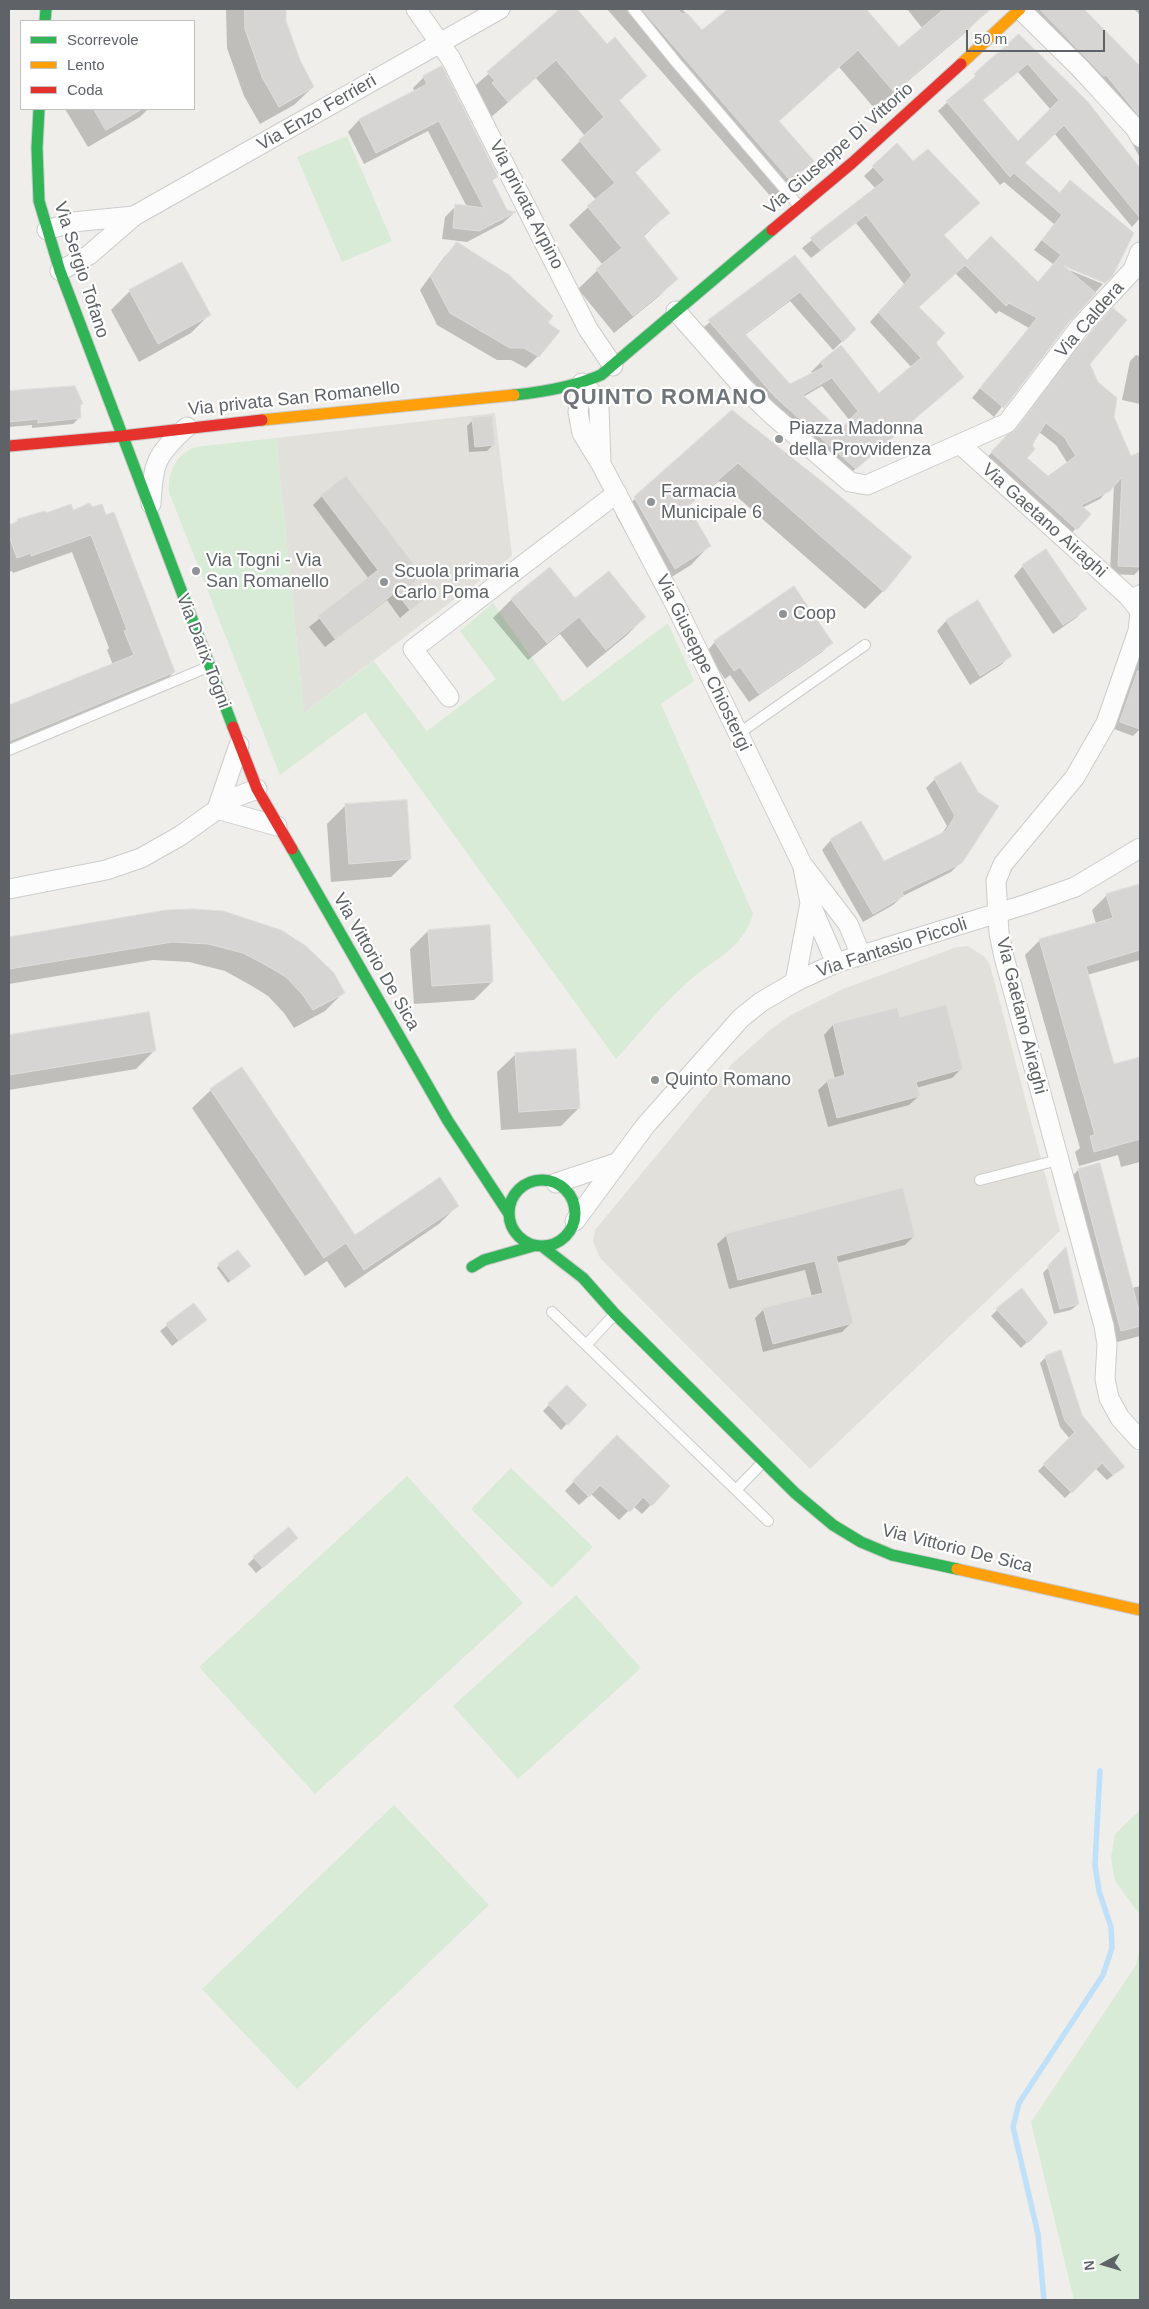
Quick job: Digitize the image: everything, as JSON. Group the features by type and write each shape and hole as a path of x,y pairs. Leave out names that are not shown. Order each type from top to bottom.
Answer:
{"street":[{"name":"Via privata Arpino","path":"416,9 451,58 590,332 613,366"},
{"name":"Via Enzo Ferrieri","path":"60,271 89,255 134,216 500,9"},
{"name":"Via Giuseppe Di Vittorio","path":"676,311 852,163 1021,9"},
{"path":"1021,9 1080,68 1135,128 1140,137"},
{"name":"Via Sergio Tofano","path":"39,110 37,178 47,230 60,271 122,436"},
{"name":"Via Enzo Ferrieri","path":"47,230 72,222 134,216"},
{"name":"Via Caldera","path":"676,311 742,386 850,482 867,485 1000,427 1019,410 1079,328 1133,270 1140,252"},
{"path":"582,383 602,375 676,311"},
{"name":"Via privata San Romanello","path":"9,446 546,392 582,383"},
{"name":"Via Giuseppe Chiostergi","path":"582,383 595,396 599,407 601,464 680,613 802,864 848,924 861,955"},
{"name":"Via Darix Togni","path":"151,513 155,464 167,446 187,427"},
{"name":"Via Darix Togni","path":"122,436 257,788"},
{"name":"Via Gaetano Airaghi","path":"961,444 1134,593 1140,612 1138,631 1106,723 1075,777 1004,864 996,881 1004,957 1104,1326 1107,1344 1105,1379 1109,1398 1120,1418 1140,1440"},
{"path":"449,697 413,650 617,493"},
{"path":"217,809 239,745"},
{"path":"9,889 106,870 141,858 180,836 233,798 257,788"},
{"name":"Via Vittorio De Sica","path":"257,788 277,826 467,1152 510,1219 516,1234 523,1241 538,1246 583,1278 615,1314 795,1493 833,1526 861,1542 892,1554 1140,1610"},
{"path":"217,809 277,826"},
{"name":"Via Fantasio Piccoli","path":"573,1231 616,1163 645,1126 741,1018 761,1002 795,982 836,962 998,913 1074,887 1140,848"},
{"name":"Via Giuseppe Chiostergi","path":"802,864 810,902 836,962"},
{"name":"Via Giuseppe Chiostergi","path":"795,982 810,902"},
{"path":"467,1152 495,1168"},
{"path":"556,1183 616,1163"},
{"path":"509,1177 524,1185"},
{"path":"472,1267 484,1260 558,1242 573,1231 575,1210 572,1198 566,1189 556,1183 540,1180 524,1185 510,1203 510,1219 498,1242 484,1260"},
{"name":"Via Vittorio De Sica","path":"578,1260 583,1278"}],"lane":[{"path":"633,9 800,207"},
{"path":"738,734 865,645"},
{"path":"9,750 209,666"},
{"path":"980,1180 1058,1160"},
{"path":"552,1312 768,1520"},
{"path":"586,1345 615,1314"},
{"path":"736,1490 763,1461"}],"shaded area":[{"name":"Scuola primaria Carlo Poma","path":"495,413 512,556 304,713 276,438"},
{"path":"968,946 985,957 990,965 1060,1231 810,1469 600,1258 593,1241 595,1230 732,1064 771,1029 791,1015 843,989 957,947"}],"green space":[{"path":"347,136 392,241 342,262 297,157"},
{"path":"276,438 304,713 374,661 427,731 496,679 460,631 493,603 563,702 668,623 694,681 661,704 753,914 748,926 735,945 680,989 616,1059 365,712 280,775 169,492 170,477 174,465 182,455 195,447"},
{"path":"511,1468 593,1547 552,1588 471,1509"},
{"path":"407,1476 523,1603 315,1794 199,1667"},
{"path":"576,1595 641,1668 518,1779 453,1706"},
{"path":"394,1805 489,1905 297,2089 202,1989"},
{"path":"1140,1810 1140,1915 1115,1881 1111,1858 1115,1834"},
{"path":"1140,1948 1140,2300 1074,2300 1031,2122 1136,1965"}],"building":[{"path":"245,9 286,9 286,21 300,60 314,87 279,107 262,77 245,29"},
{"path":"560,9 577,9 607,44 615,37 647,76 619,100 661,150 635,172 670,213 643,235 678,279 633,316 596,269 622,248 587,206 615,183 579,140 604,117 556,60 508,102 492,83 495,81 487,72"},
{"path":"642,9 678,9 682,14 687,13 702,30 728,9 866,9 899,47 944,9 991,9 894,92 858,50 779,121 814,161 791,181"},
{"path":"1040,9 1084,9 1140,66 1140,117 1106,75 1104,76"},
{"path":"1019,34 1088,102 1140,168 1140,218 1064,125 1025,163 1060,193 1070,180 1134,233 1113,275 1105,283 1064,266 1096,293 1070,321 1004,408 980,388 1037,318 1009,303 1006,306 965,265 919,307 945,333 936,343 964,377 856,469 775,397 708,320 795,255 856,329 843,342 800,292 745,334 790,384 824,367 820,362 841,345 879,393 921,358 878,312 893,298 912,275 866,215 821,250 810,238 885,180 872,166 897,143 913,161 928,149 980,203 944,235 967,260 991,236 1038,282 1061,255 1042,240 1062,215 1014,173 1010,177 946,101 976,76 974,74","holes":["1028,64 1059,100 1018,141 983,100","832,378 858,411 840,430 803,395"]},
{"path":"442,66 498,177 492,180 507,210 516,212 479,231 453,228 455,204 484,208 439,121 376,153 359,119 427,84 423,76"},
{"path":"95,110 140,110 106,130"},
{"path":"457,242 509,275 553,316 548,323 560,331 539,357 524,348 510,348 450,313 431,277"},
{"path":"182,262 211,315 158,344 129,290"},
{"path":"1113,308 1127,320 1090,364 1098,382 1117,398 1114,417 1131,456 1140,452 1140,567 1118,566 1122,477 1110,491 1081,505 1091,514 1077,530 991,452 1007,435 1016,430 1088,335","holes":["1046,423 1064,437 1076,456 1048,476 1027,458 1035,449 1032,445"]},
{"path":"75,386 83,404 80,404 81,418 38,423 38,419 9,422 9,391"},
{"path":"732,410 835,492 912,557 884,592 738,463 688,506 711,546 675,569 634,497"},
{"path":"492,416 495,445 475,447 472,418"},
{"path":"346,476 422,575 412,582 425,599 410,610 396,592 335,639 318,616 378,570 321,495"},
{"path":"90,503 92,507 102,504 106,515 114,512 175,672 9,741 9,705 134,655 124,631 127,630 91,535 31,556 31,553 17,558 9,536 9,525 18,521 17,519 45,511 46,513 71,504 73,510"},
{"path":"1046,549 1087,609 1063,625 1022,565"},
{"path":"550,567 575,598 609,571 646,617 606,650 579,617 547,643 511,599"},
{"name":"Coop","path":"794,586 833,643 759,694 740,667 734,671 714,641"},
{"path":"978,600 1012,656 980,676 946,620"},
{"path":"1138,671 1140,672 1140,729 1120,722"},
{"path":"961,762 978,792 999,806 962,863 902,892 904,896 873,914 830,839 861,821 884,861 946,831 955,816 934,778"},
{"path":"407,800 411,859 349,864 345,804"},
{"path":"1140,884 1140,950 1086,966 1114,1064 1140,1057 1140,1139 1094,1152 1090,1136 1095,1135 1039,939 1113,918 1106,894"},
{"path":"166,910 223,911 281,930 306,946 334,973 345,993 313,1010 302,994 286,977 243,953 208,944 172,942 9,969 9,937"},
{"path":"490,925 493,982 432,986 428,930"},
{"path":"946,1005 963,1069 916,1082 920,1096 837,1118 827,1080 845,1075 833,1024 897,1008 900,1017"},
{"path":"149,1012 156,1051 9,1075 9,1035"},
{"path":"576,1049 580,1108 519,1112 515,1053"},
{"path":"242,1067 355,1235 440,1177 459,1206 364,1270 346,1243 324,1258 210,1089"},
{"path":"1100,1163 1140,1315 1140,1326 1121,1331 1078,1169"},
{"path":"903,1188 915,1236 836,1256 853,1323 773,1344 763,1308 823,1293 815,1261 738,1280 726,1234"},
{"path":"1066,1247 1079,1304 1060,1309 1048,1266"},
{"path":"238,1250 251,1266 231,1281 218,1264"},
{"path":"1022,1288 1048,1323 1028,1343 996,1309"},
{"path":"194,1303 207,1320 179,1341 166,1324"},
{"path":"1061,1350 1082,1415 1125,1467 1113,1475 1102,1463 1072,1493 1043,1464 1075,1432 1065,1421 1045,1356"},
{"path":"567,1385 587,1405 568,1425 548,1404"},
{"path":"617,1435 670,1486 652,1506 643,1497 630,1512 600,1485 589,1497 573,1481"},
{"path":"289,1527 298,1538 263,1568 253,1557"}],"waterway":[{"path":"1044,2300 1038,2234 1013,2127 1019,2103 1103,1975 1112,1948 1111,1927 1099,1891 1095,1865 1100,1771"}],"traffic: fast":[{"path":"45,20 46,9"},
{"path":"39,110 37,148 39,201 60,271 233,727"},
{"path":"514,395 580,383 601,375 772,230"},
{"path":"292,849 448,1121 509,1214"},
{"path":"548,1180 566,1189 573,1200 575,1213 573,1226 566,1237 555,1244 536,1246 518,1237 511,1226 509,1207 518,1189 529,1182 548,1180"},
{"path":"472,1267 484,1260 533,1246"},
{"path":"543,1247 583,1278 615,1314 795,1493 833,1525 861,1542 892,1555 957,1569"}],"traffic: slow":[{"path":"961,64 1020,9"},
{"path":"262,420 514,395"},
{"path":"957,1569 1140,1610"}],"traffic: jam":[{"path":"772,230 852,163 961,64"},
{"path":"9,446 122,436 262,420"},
{"path":"233,727 257,789 292,849"}],"place":[{"name":"Piazza Madonna della Provvidenza","path":"779,439"},
{"name":"Farmacia Municipale 6","path":"651,502"},
{"name":"Via Togni - Via San Romanello","path":"196,571"},
{"name":"Scuola primaria Carlo Poma","path":"384,582"},
{"name":"Coop","path":"783,614"},
{"name":"Quinto Romano","path":"655,1080"}],"district":[{"name":"QUINTO ROMANO","path":"665,398"}]}
